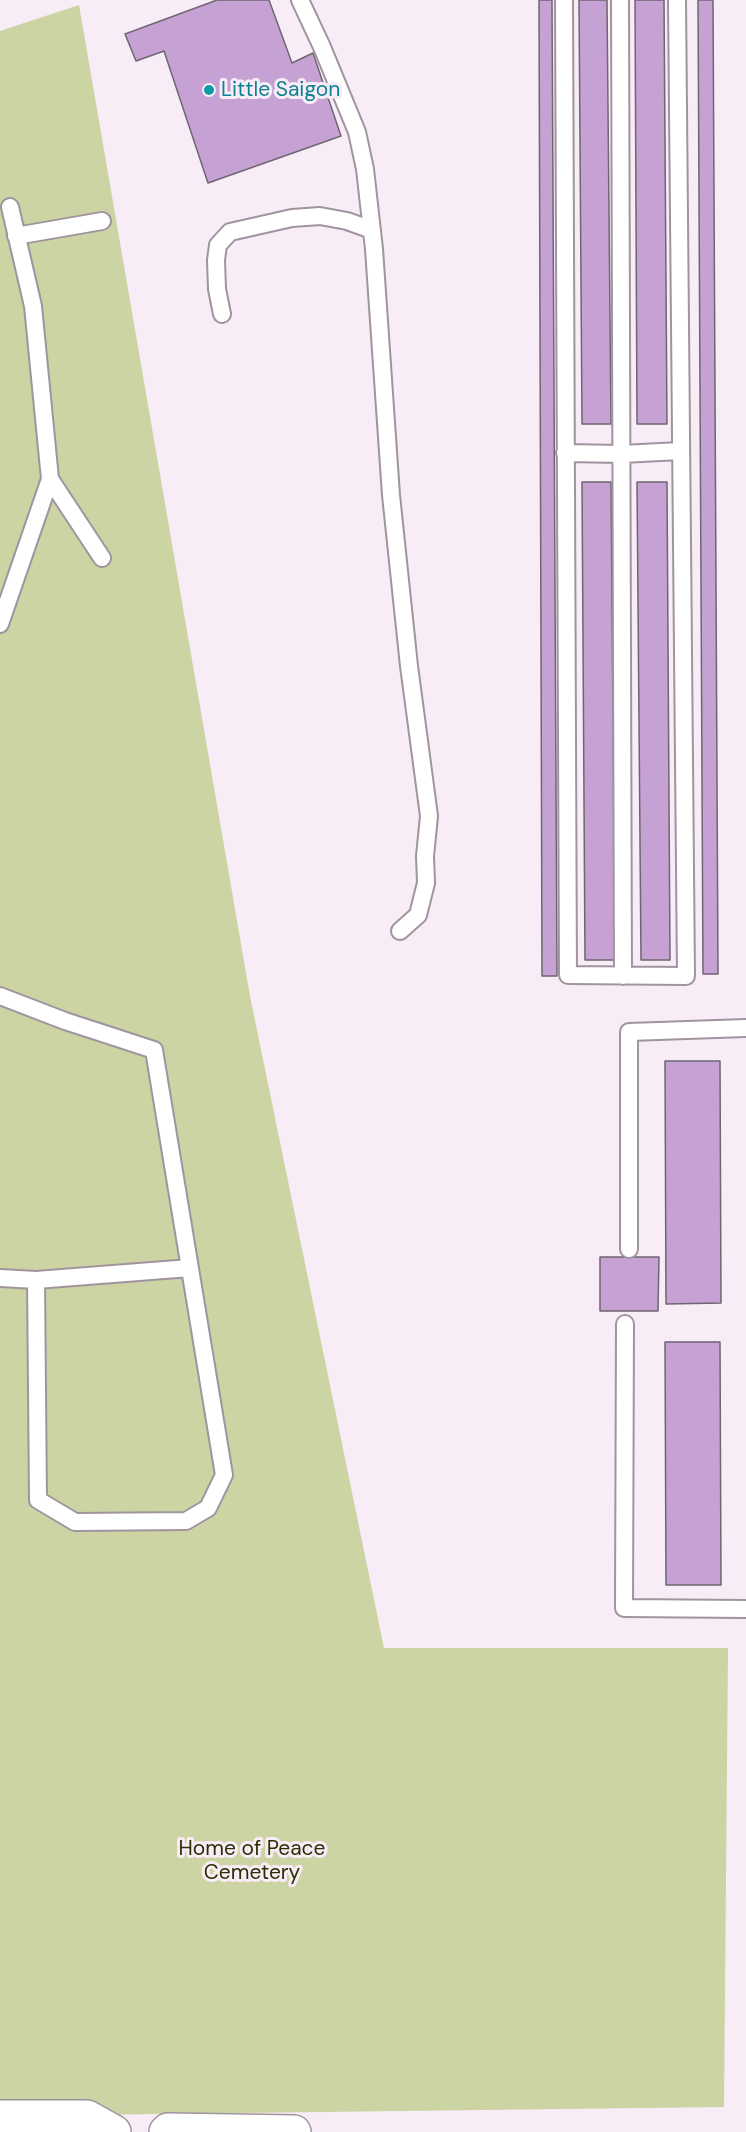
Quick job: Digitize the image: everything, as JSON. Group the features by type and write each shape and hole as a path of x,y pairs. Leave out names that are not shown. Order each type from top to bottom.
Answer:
{"street":[{"path":"0,2117 87,2117 114,2132"},
{"path":"166,2132 168,2130 294,2132"}],"lane":[{"path":"300,0 357,132 365,169 372,230 391,495 409,666 429,816 425,856 426,883 418,915 400,932"},
{"path":"564,0 568,975 686,976 676,0"},
{"path":"621,0 623,976"},
{"path":"0,624 50,479 33,306 10,207"},
{"path":"222,314 217,289 216,260 218,245 230,232 292,218 320,216 347,221 372,230"},
{"path":"16,236 102,221"},
{"path":"565,453 680,452"},
{"path":"50,479 102,558"},
{"path":"0,996 65,1021 154,1050 224,1475 208,1508 186,1521 75,1522 38,1500 36,1280"},
{"path":"629,1249 629,1032 746,1028"},
{"path":"0,1278 36,1280 190,1268"},
{"path":"625,1324 624,1608 746,1609"}],"green space":[{"name":"Home of Peace Cemetery","path":"79,5 250,996 384,1648 728,1648 724,2107 0,2116 0,31"}],"building":[{"path":"217,0 269,0 292,63 313,53 341,136 208,183 164,51 136,61 125,34"},
{"path":"539,0 552,0 557,976 542,976"},
{"path":"579,0 607,0 611,424 582,424"},
{"path":"635,0 664,0 667,424 637,424"},
{"path":"698,0 713,0 718,974 703,974"},
{"path":"582,482 611,482 615,960 585,960"},
{"path":"637,482 667,482 670,960 641,960"},
{"path":"665,1061 720,1061 721,1303 666,1304"},
{"path":"600,1257 659,1257 658,1311 600,1311"},
{"path":"665,1342 720,1342 721,1585 666,1585"}],"place":[{"name":"Little Saigon","path":"209,90"}]}
